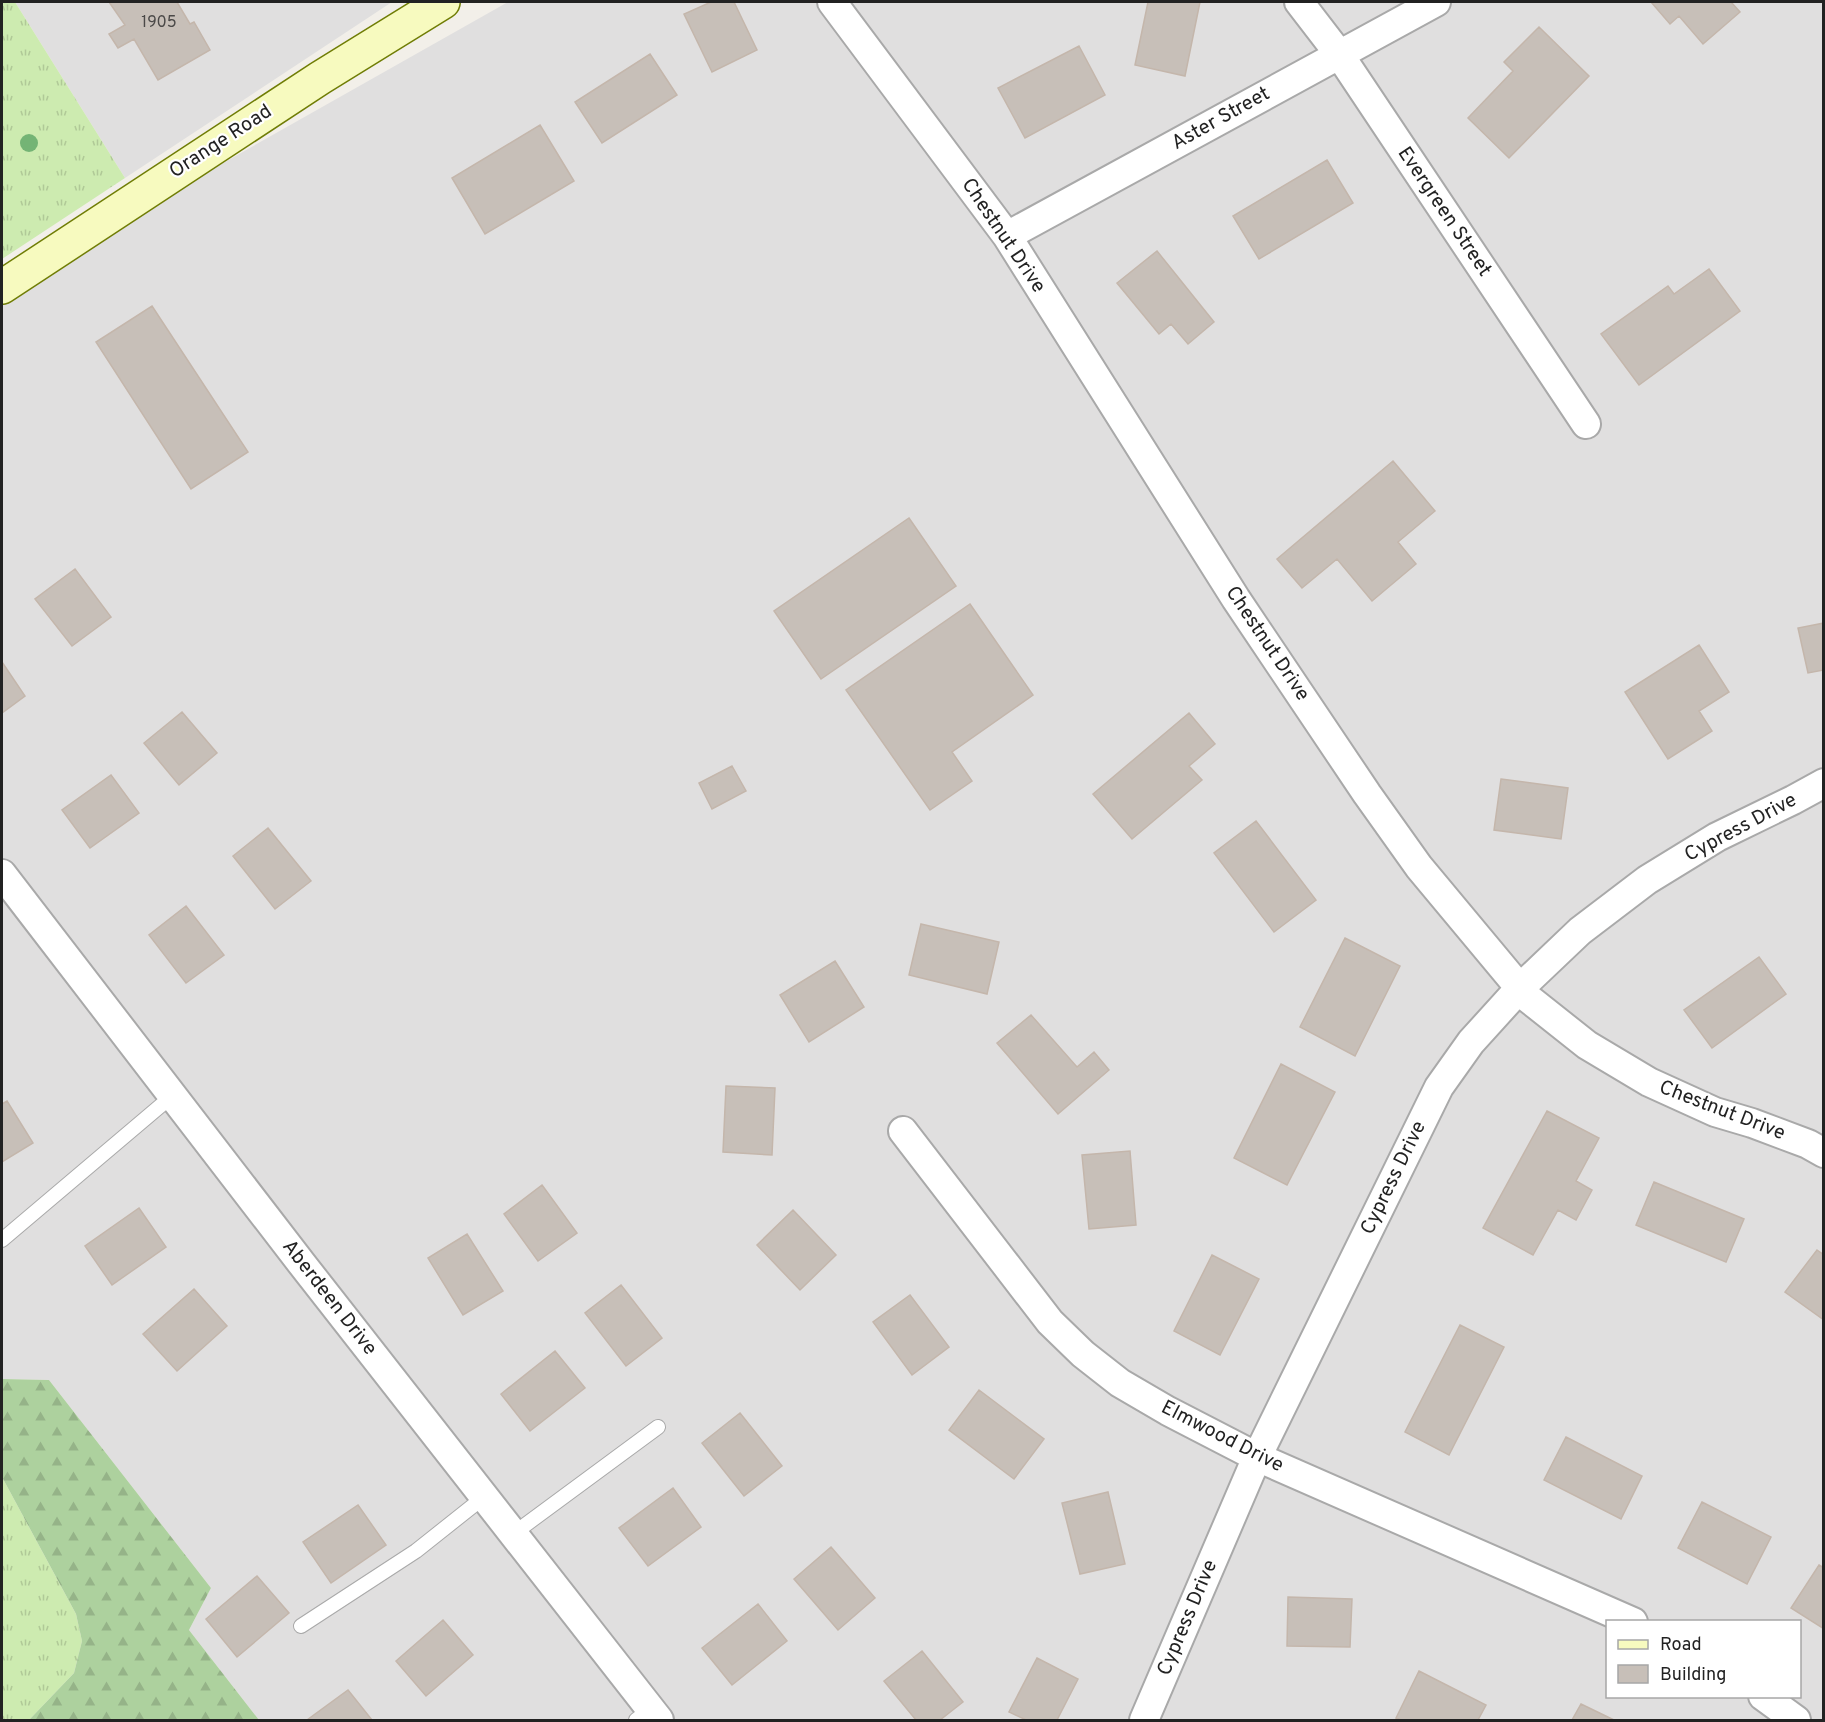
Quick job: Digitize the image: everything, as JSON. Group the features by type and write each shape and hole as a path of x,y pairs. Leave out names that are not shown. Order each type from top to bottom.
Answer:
{"main road":[{"name":"Orange Road","path":"2,287 320,78 443,2"}],"street":[{"name":"Chestnut Drive","path":"832,2 1007,236 1236,599 1367,794 1419,867 1529,999 1587,1045 1649,1082 1715,1112 1808,1144 1824,1153"},
{"name":"Evergreen Street","path":"1299,2 1339,54 1586,424"},
{"name":"Aster Street","path":"1007,236 1436,2"},
{"name":"Cypress Drive","path":"1144,1720 1257,1457 1439,1086 1471,1042 1520,988 1580,931 1647,880 1717,837 1824,783"},
{"name":"Aberdeen Drive","path":"2,874 513,1534 648,1717"},
{"name":"Elmwood Drive","path":"903,1131 1050,1322 1083,1354 1129,1389 1257,1457 1628,1620"},
{"path":"1766,1698 1796,1720"}],"lane":[{"path":"2,1240 172,1095"},
{"path":"513,1534 658,1427"},
{"path":"301,1626 416,1551 484,1497"}],"shaded area":[{"path":"15,2 392,2 125,178"},
{"path":"508,2 1823,2 1823,1720 259,1720 189,1630 211,1588 49,1380 2,1379 2,288"}],"green space":[{"path":"2,2 15,2 125,178 2,259"},
{"path":"2,1379 49,1380 211,1588 189,1630 259,1720 29,1720 74,1673 82,1641 76,1614 2,1477"},
{"path":"2,1477 76,1614 82,1641 74,1673 29,1720 2,1720"}],"building":[{"path":"109,2 177,2 190,24 194,22 210,50 158,80 134,39 118,48 109,34 125,25"},
{"path":"711,2 734,2 757,50 712,72 684,14"},
{"path":"1148,2 1200,2 1185,76 1135,65"},
{"path":"1651,2 1731,2 1740,12 1703,44 1679,16 1670,24"},
{"path":"1539,27 1589,76 1509,158 1468,118 1513,71 1504,62"},
{"path":"1079,46 1105,95 1025,138 998,88"},
{"path":"650,54 677,95 602,143 575,102"},
{"path":"540,125 574,181 485,234 452,178"},
{"path":"1327,160 1353,203 1259,259 1233,216"},
{"path":"1157,251 1214,322 1188,344 1171,324 1159,334 1117,283"},
{"path":"1709,269 1740,311 1639,385 1601,334 1668,286 1674,294"},
{"path":"152,306 248,452 191,489 96,342"},
{"path":"1393,461 1435,511 1398,542 1416,564 1372,601 1337,559 1302,588 1277,559"},
{"path":"909,518 956,586 821,679 774,611"},
{"path":"75,569 111,617 72,646 35,599"},
{"path":"970,604 1033,695 952,752 972,781 930,810 846,690"},
{"path":"1824,623 1824,670 1808,673 1798,628"},
{"path":"1699,645 1729,692 1699,711 1712,731 1668,759 1625,692"},
{"path":"2,662 25,696 2,713"},
{"path":"182,712 217,753 179,785 144,743"},
{"path":"1189,713 1215,744 1189,766 1202,780 1132,839 1093,794"},
{"path":"732,766 746,791 712,809 699,783"},
{"path":"111,775 139,813 90,848 62,810"},
{"path":"1501,779 1568,788 1561,839 1494,830"},
{"path":"1256,821 1316,900 1274,932 1214,853"},
{"path":"268,828 311,881 275,909 233,856"},
{"path":"186,906 224,955 186,983 149,935"},
{"path":"921,924 999,942 987,994 909,975"},
{"path":"1345,938 1400,966 1355,1056 1300,1027"},
{"path":"1759,957 1786,994 1712,1048 1684,1010"},
{"path":"835,961 864,1007 809,1042 780,995"},
{"path":"1031,1015 1077,1067 1094,1052 1109,1070 1058,1114 997,1043"},
{"path":"1281,1064 1335,1092 1287,1185 1234,1158"},
{"path":"726,1086 775,1088 772,1155 723,1152"},
{"path":"7,1101 33,1143 2,1162 2,1104"},
{"path":"1547,1111 1599,1138 1576,1181 1592,1190 1576,1220 1558,1210 1533,1255 1483,1228"},
{"path":"1130,1151 1136,1225 1089,1229 1082,1155"},
{"path":"1654,1182 1744,1219 1726,1262 1636,1225"},
{"path":"542,1185 577,1233 538,1261 504,1214"},
{"path":"139,1208 166,1247 112,1285 85,1246"},
{"path":"793,1210 836,1255 800,1290 757,1245"},
{"path":"467,1234 503,1291 463,1315 428,1258"},
{"path":"1817,1250 1824,1255 1824,1320 1785,1292"},
{"path":"1212,1255 1259,1279 1220,1355 1174,1331"},
{"path":"621,1285 662,1338 626,1366 585,1313"},
{"path":"194,1289 227,1326 177,1371 143,1334"},
{"path":"910,1295 949,1347 912,1375 873,1322"},
{"path":"1460,1325 1504,1347 1449,1455 1405,1432"},
{"path":"555,1351 585,1388 530,1431 501,1394"},
{"path":"979,1390 1044,1439 1014,1479 949,1430"},
{"path":"740,1413 782,1466 744,1496 702,1443"},
{"path":"1566,1437 1642,1476 1621,1519 1544,1480"},
{"path":"673,1488 701,1527 648,1566 619,1528"},
{"path":"1108,1492 1125,1564 1080,1574 1062,1503"},
{"path":"1702,1502 1771,1537 1747,1584 1678,1548"},
{"path":"358,1505 386,1545 331,1583 303,1542"},
{"path":"831,1547 875,1598 838,1630 794,1579"},
{"path":"1819,1565 1824,1568 1824,1629 1791,1608"},
{"path":"257,1576 289,1613 237,1657 206,1619"},
{"path":"1288,1597 1352,1599 1350,1647 1287,1646"},
{"path":"758,1604 787,1641 732,1685 702,1648"},
{"path":"443,1620 473,1655 426,1696 396,1661"},
{"path":"922,1651 963,1702 940,1720 916,1720 884,1681"},
{"path":"1037,1658 1078,1679 1057,1720 1026,1720 1009,1712"},
{"path":"1419,1671 1486,1705 1478,1720 1401,1720 1396,1718"},
{"path":"348,1690 372,1720 307,1720"},
{"path":"1581,1704 1614,1720 1572,1720"}]}
